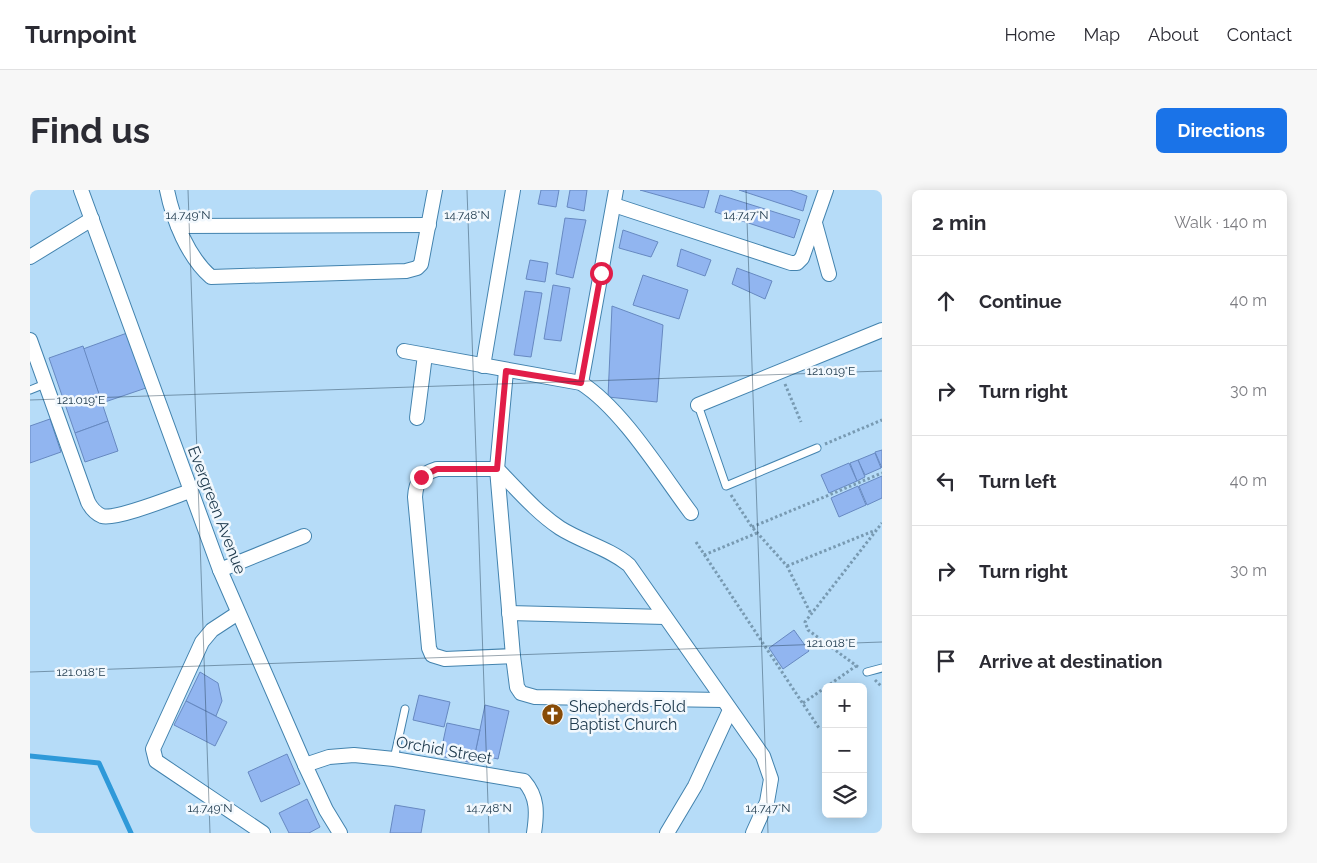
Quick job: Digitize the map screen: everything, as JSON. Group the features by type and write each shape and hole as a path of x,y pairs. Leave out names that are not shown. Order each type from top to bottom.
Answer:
{"street":[{"name":"Evergreen Avenue","path":"81,190 220,570 305,765 326,810 340,833"},
{"path":"167,190 178,226 199,265 211,277 411,271 421,264 435,190"},
{"path":"483,366 514,190"},
{"path":"581,383 616,190"},
{"path":"614,204 791,263 797,263 802,258 826,190"},
{"path":"30,257 92,219"},
{"path":"814,223 829,274"},
{"path":"178,226 429,225"},
{"path":"698,405 882,330"},
{"path":"30,340 88,502 100,515 116,516 190,491"},
{"path":"404,352 581,383 595,392 616,413 691,513"},
{"path":"417,418 425,355"},
{"path":"506,371 497,469 513,656 517,686 520,693 528,696 726,705"},
{"path":"513,656 445,659 432,655 427,639 415,497 416,486 421,477 428,472 437,469 497,469 533,505 560,528 620,558 629,565 763,756 771,779 767,802 753,833"},
{"path":"220,570 304,536"},
{"path":"238,613 212,630 193,658 153,749 156,760 262,833"},
{"path":"509,613 665,617"},
{"path":"667,833 692,793 726,705"},
{"name":"Orchid Street","path":"305,765 329,757 354,755 394,759 524,781 534,798 537,812 534,833"}],"lane":[{"path":"30,390 45,384"},
{"path":"698,405 726,486 816,448"},
{"path":"866,672 882,668"},
{"path":"394,759 405,709"}],"path":[{"path":"780,372 801,422"},
{"path":"816,448 882,420"},
{"path":"752,527 882,473"},
{"path":"726,486 752,527 787,566 811,614"},
{"path":"832,683 856,666 806,628 805,622 882,523"},
{"path":"787,566 877,530"},
{"path":"704,555 757,533"},
{"path":"696,542 819,728"},
{"path":"802,703 822,690"}],"building":[{"path":"541,190 559,190 556,207 538,204"},
{"path":"570,190 587,190 584,211 567,207"},
{"path":"640,190 709,190 704,208"},
{"path":"739,190 790,190 807,196 803,211"},
{"path":"720,195 800,220 794,238 715,212"},
{"path":"565,218 586,220 573,278 556,274"},
{"path":"623,230 658,242 651,257 619,248"},
{"path":"681,249 711,260 705,276 677,266"},
{"path":"530,260 548,263 545,282 526,279"},
{"path":"737,268 772,281 765,299 732,284"},
{"path":"643,275 688,290 679,319 633,305"},
{"path":"553,285 570,288 561,341 544,339"},
{"path":"525,291 542,293 531,357 514,355"},
{"path":"612,306 663,325 657,402 608,397"},
{"path":"127,333 146,388 102,403 83,349"},
{"path":"83,346 108,421 75,433 49,358"},
{"path":"50,419 61,452 30,463 30,426"},
{"path":"108,421 118,451 85,462 75,433"},
{"path":"882,450 882,468 875,452"},
{"path":"875,453 881,468 865,475 858,460"},
{"path":"858,460 865,477 857,481 850,463"},
{"path":"849,463 857,481 829,493 821,475"},
{"path":"882,476 882,498 867,505 859,486"},
{"path":"858,486 866,505 839,517 831,498"},
{"path":"794,630 809,651 783,669 769,648"},
{"path":"200,672 218,683 222,701 216,716 186,701"},
{"path":"419,695 450,702 444,727 413,720"},
{"path":"186,701 227,722 215,746 174,725"},
{"path":"485,705 509,711 498,759 475,754"},
{"path":"447,723 480,730 473,763 440,756"},
{"path":"287,754 300,784 261,802 248,772"},
{"path":"307,799 320,827 309,833 289,833 279,813"},
{"path":"395,805 425,810 421,833 390,833"}],"waterway":[{"path":"30,756 99,763 131,833"}],"place":[{"name":"Shepherds Fold Baptist Church","path":"553,715"}],"route":[{"path":"421,477 437,469 497,469 506,371 581,383 601,273"}]}
